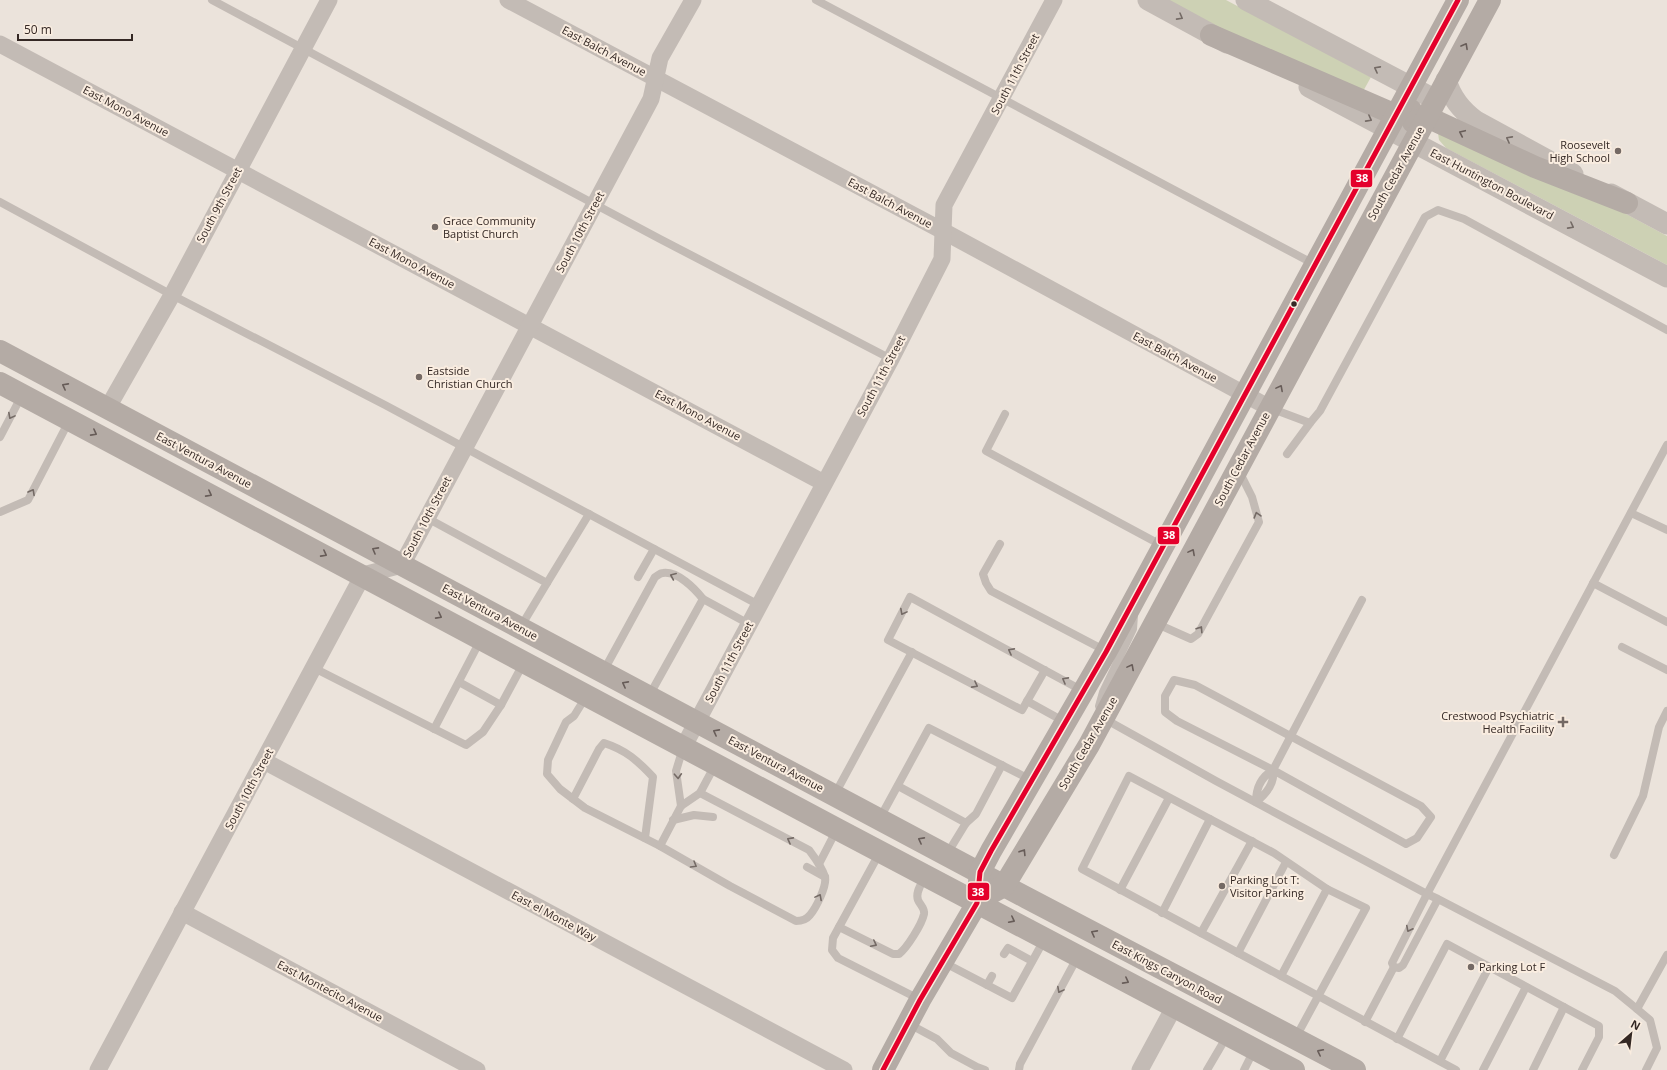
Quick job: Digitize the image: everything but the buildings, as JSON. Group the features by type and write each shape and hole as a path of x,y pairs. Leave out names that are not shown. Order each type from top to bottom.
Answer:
{"main road":[{"name":"South Cedar Avenue","path":"883,1070 920,1000 977,902 980,872 1084,692 1136,598 1458,0"},
{"name":"South Cedar Avenue","path":"977,902 1004,886 1103,718 1490,0"},
{"path":"1211,34 1392,122 1432,109 1535,167 1627,203"},
{"name":"East Ventura Avenue","path":"0,351 980,872"},
{"path":"0,383 364,575 837,829 1294,1070"},
{"name":"East Kings Canyon Road","path":"980,872 1355,1070"}],"street":[{"name":"South 9th Street","path":"107,409 172,295 328,0"},
{"name":"East Balch Avenue","path":"508,0 943,231 1270,408"},
{"name":"South 10th Street","path":"103,1068 182,912 364,575 402,565 428,518 464,447 651,99 660,58 693,0"},
{"name":"South 11th Street","path":"684,746 891,359 942,260 944,205 1054,0"},
{"path":"1148,0 1211,34"},
{"path":"1246,0 1411,87 1432,109"},
{"name":"East Mono Avenue","path":"0,44 530,325 824,483"},
{"path":"1446,80 1454,97 1468,115 1476,121 1667,224"},
{"name":"East Huntington Boulevard","path":"1392,122 1413,143 1667,277"},
{"name":"East el Monte Way","path":"264,761 844,1070"},
{"name":"East Montecito Avenue","path":"182,912 477,1070"},
{"path":"1142,1069 1174,1007"}],"lane":[{"path":"212,0 660,239 891,359"},
{"path":"816,0 1316,265"},
{"path":"0,202 172,295 464,447 759,605"},
{"path":"1287,454 1320,411 1424,217 1438,210 1464,219 1667,330"},
{"path":"0,437 23,395"},
{"path":"1270,408 1310,423"},
{"path":"1005,414 986,450 1163,547"},
{"path":"0,512 28,500 70,420"},
{"path":"1365,1022 1394,967 1392,963 1427,894 1667,445"},
{"path":"1154,623 1191,639 1198,634 1259,522 1252,497 1238,468"},
{"path":"1631,513 1667,530"},
{"path":"520,628 589,514"},
{"path":"428,518 548,583"},
{"path":"1000,544 984,574 986,583 991,591 1106,652"},
{"path":"638,577 654,549"},
{"path":"603,672 655,577 662,573 672,574 693,587 704,599 749,624"},
{"path":"1593,583 1667,622"},
{"path":"1045,670 1022,710 888,640 910,598 1045,670 1084,692"},
{"path":"1136,598 1133,629 1103,692 1100,706 1103,718 1427,894 1615,991 1650,1020 1657,1048 1646,1070"},
{"path":"649,697 704,599"},
{"path":"1256,802 1265,794 1274,778 1273,770 1362,600"},
{"path":"434,729 481,638"},
{"path":"1622,647 1667,670"},
{"path":"835,794 912,652"},
{"path":"314,668 466,745 483,732 501,705 524,661"},
{"path":"1174,680 1195,685 1291,736 1421,806 1431,817 1418,838 1406,844 1273,770 1177,721 1165,712 1165,696 1174,680"},
{"path":"459,682 501,705"},
{"path":"587,695 574,716 566,722 548,760 547,774 560,789 585,808 660,846 796,922 803,921 810,915 825,886 825,878 819,864 808,850 700,792"},
{"path":"1027,701 1066,722"},
{"path":"1614,855 1643,796 1659,727 1667,711"},
{"path":"880,819 929,728 1032,781"},
{"path":"573,799 599,749 604,743 614,746 635,759 653,777 645,838"},
{"path":"681,806 676,772 684,746"},
{"path":"660,846 681,806 700,792 715,764"},
{"path":"947,854 966,823 976,814 1002,766"},
{"path":"1295,1039 1318,996 1366,908 1326,889 1274,853 1130,776 1082,869 1238,954 1281,976 1318,996 1365,1022 1456,1070"},
{"path":"898,786 966,823"},
{"path":"1120,890 1169,798"},
{"path":"673,820 694,815 713,817"},
{"path":"1162,913 1210,819"},
{"path":"819,864 837,829"},
{"path":"1201,933 1252,841"},
{"path":"880,851 833,938 832,950 838,958 920,1000"},
{"path":"1238,954 1286,862"},
{"path":"807,867 825,878"},
{"path":"839,927 893,954 899,954 911,940 924,914 922,906 918,900 917,893 926,875"},
{"path":"1281,976 1326,889"},
{"path":"1394,967 1399,968 1402,965 1438,899"},
{"path":"942,962 1012,998 1045,938"},
{"path":"1397,1038 1447,944 1599,1026 1599,1037 1582,1070"},
{"path":"1004,954 1008,948 1032,961"},
{"path":"1637,1009 1667,955"},
{"path":"1019,1070 1020,1064 1078,956"},
{"path":"1440,1062 1489,967"},
{"path":"987,985 992,976"},
{"path":"1483,1070 1526,987"},
{"path":"1533,1070 1564,1007"},
{"path":"908,1024 937,1039 952,1053 986,1070"},
{"path":"1207,1070 1227,1035"},
{"path":"1244,1070 1255,1049"}],"green space":[{"path":"1162,0 1226,0 1371,77 1361,95 1236,38"},
{"path":"1438,133 1606,203 1667,236 1667,265 1446,148 1439,140"}],"transit line":[{"name":"38","path":"883,1070 920,1000 977,903 980,872 991,851 1106,652 1458,0"}],"place":[{"name":"Roosevelt High School","path":"1618,151"},
{"name":"Grace Community Baptist Church","path":"435,227"},
{"name":"Eastside Christian Church","path":"419,377"},
{"name":"Crestwood Psychiatric Health Facility","path":"1563,722"},
{"name":"Parking Lot T: Visitor Parking","path":"1222,886"},
{"name":"Parking Lot F","path":"1471,967"}]}
